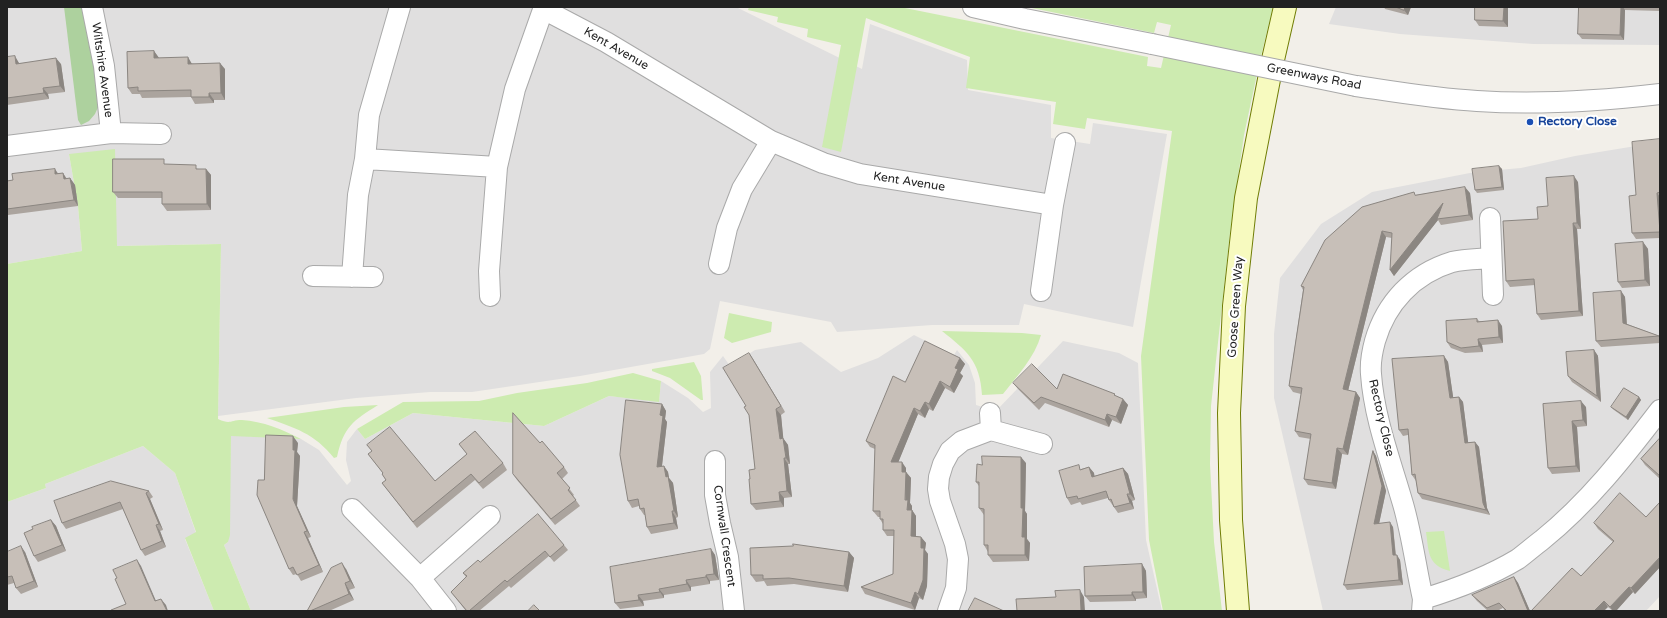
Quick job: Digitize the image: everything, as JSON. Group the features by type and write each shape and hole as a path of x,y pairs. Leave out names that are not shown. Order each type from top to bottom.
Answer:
{"main road":[{"name":"Goose Green Way","path":"1238,611 1231,520 1229,413 1234,306 1246,198 1272,64 1286,7"}],"street":[{"name":"Wiltshire Avenue","path":"92,7 104,66 111,133"},
{"path":"352,277 358,195 365,159 369,115 400,7"},
{"name":"Greenways Road","path":"973,7 1025,19 1356,86 1418,95 1477,101 1529,102 1615,99 1660,94"},
{"name":"Kent Avenue","path":"490,296 489,271 497,167 516,89 544,8 606,42 771,141 823,163 860,174 1053,205"},
{"name":"Wiltshire Avenue","path":"7,146 111,133 161,134"},
{"path":"719,264 727,228 742,189 771,141"},
{"path":"1041,291 1053,205 1065,143"},
{"path":"365,159 497,167"},
{"path":"1490,218 1493,294"},
{"name":"Rectory Close","path":"1491,258 1453,262 1429,271 1409,285 1395,300 1386,313 1371,355 1373,392 1378,416 1404,506 1423,605 1494,572 1519,558 1553,531 1592,495 1660,410"},
{"path":"313,276 373,277"},
{"path":"948,611 956,588 958,559 940,501 938,489 939,477 943,464 950,451 991,421 1042,444"},
{"name":"Cornwall Crescent","path":"716,461 715,495 728,557 734,611"},
{"path":"352,509 420,578 446,611"},
{"path":"420,578 490,516"}],"shaded area":[{"path":"7,7 736,7 862,69 870,24 967,60 968,90 1051,105 1051,138 1090,144 1093,123 1167,134 1133,327 1024,304 1019,325 932,325 837,332 831,322 720,301 710,349 704,354 580,376 472,392 430,392 356,398 218,416 221,244 117,246 69,154 78,206 82,251 7,264"},
{"path":"1336,7 1660,7 1660,45 1533,44 1400,34 1329,24"},
{"path":"1660,142 1660,596 1646,611 1323,611 1274,398 1274,334 1280,278 1321,224 1372,192 1475,172 1521,168 1575,156"},
{"path":"914,335 954,355 957,350 969,365 975,383 976,405 996,411 1063,341 1119,353 1138,363 1146,540 1162,611 251,611 224,545 228,542 231,435 301,439 319,450 347,485 351,481 346,460 347,442 357,429 365,439 413,413 544,426 609,396 659,401 661,381 688,398 703,412 711,408 710,372 723,356 730,366 755,350 801,342 841,372 878,358"},
{"path":"143,446 175,473 196,533 185,539 214,611 7,611 7,502 46,488 45,484"}],"green space":[{"path":"64,7 83,7 94,67 99,105 95,114 89,121 81,125 78,120"},
{"path":"749,7 900,7 1148,57 1147,66 1161,68 1171,25 1157,22 1154,33 1027,7 1273,7 1244,135 1230,233 1211,406 1210,464 1214,542 1222,611 1163,611 1149,540 1141,356 1172,131 1087,118 1085,129 1053,124 1056,102 966,88 970,57 866,18 841,152 822,147 841,45 807,37 808,29 777,22 778,17 748,10"},
{"path":"115,149 117,246 221,244 218,419 228,422 242,420 257,422 280,429 301,439 231,436 230,535 228,542 224,545 251,611 214,611 185,538 196,532 175,473 143,446 45,484 46,488 7,502 7,264 82,251 78,206 69,154"},
{"path":"729,313 772,322 771,332 732,343 724,338"},
{"path":"942,331 1022,333 1041,335 1030,359 1003,394 982,395 981,383 971,358 959,345"},
{"path":"694,362 701,376 703,400 670,378 652,371 652,369"},
{"path":"633,373 661,381 659,402 609,396 544,426 413,413 365,439 357,429 403,402 479,401 517,393 587,383"},
{"path":"378,405 356,420 346,431 337,457 334,458 319,443 304,432 267,418 344,407"},
{"path":"1444,531 1450,571 1442,568 1433,561 1430,557 1428,546 1426,532"}],"building":[{"path":"1396,7 1405,7 1404,10"},
{"path":"1475,7 1504,7 1503,21 1475,20"},
{"path":"1579,7 1621,7 1620,35 1578,34"},
{"path":"154,51 154,58 188,57 188,64 220,63 221,93 209,93 209,97 191,97 191,90 138,91 138,87 128,88 127,52"},
{"path":"15,56 16,64 56,58 60,86 43,88 44,93 7,98 7,57"},
{"path":"1660,139 1660,192 1657,193 1660,232 1632,233 1629,196 1636,195 1632,142"},
{"path":"113,159 164,159 164,164 196,165 196,169 206,169 207,204 162,204 162,192 113,192"},
{"path":"1499,166 1502,187 1475,190 1472,169"},
{"path":"55,169 55,174 63,173 64,179 70,178 74,200 7,209 7,181 13,180 12,174"},
{"path":"1574,176 1577,223 1573,223 1579,311 1537,314 1534,279 1506,281 1503,221 1538,219 1537,207 1548,206 1546,178"},
{"path":"1465,187 1469,215 1437,219 1443,203 1390,270 1392,233 1382,231 1343,389 1356,392 1343,449 1337,448 1332,483 1304,479 1311,434 1295,431 1302,388 1289,386 1304,287 1301,286 1325,240 1362,207 1414,192 1415,195"},
{"path":"1643,242 1645,280 1618,282 1615,244"},
{"path":"1621,291 1623,323 1659,336 1596,341 1593,293"},
{"path":"1477,319 1477,322 1498,320 1499,337 1478,339 1479,346 1461,348 1447,342 1446,321"},
{"path":"925,341 960,358 955,368 958,369 950,387 940,381 929,404 925,402 920,411 914,408 891,462 902,462 902,472 906,472 905,500 908,500 907,510 912,510 911,536 921,537 921,548 924,548 923,580 918,594 915,592 911,603 861,587 893,574 894,530 883,530 883,519 880,519 880,511 873,511 875,445 866,441 893,376 905,382"},
{"path":"1594,350 1597,396 1568,376 1566,352"},
{"path":"749,353 781,406 776,409 780,439 783,438 786,458 784,458 787,491 779,492 780,501 751,504 749,470 755,469 749,415 744,407 746,406 723,368"},
{"path":"1444,356 1450,398 1459,397 1465,443 1475,442 1483,503 1486,510 1418,493 1415,474 1412,475 1408,429 1399,430 1392,359"},
{"path":"1032,364 1057,389 1063,374 1115,394 1114,395 1123,399 1116,417 1107,414 1105,420 1041,397 1034,403 1013,383"},
{"path":"1624,388 1639,397 1626,417 1611,407"},
{"path":"626,400 662,404 660,415 663,416 657,467 664,466 666,477 668,476 674,511 672,511 674,523 647,527 644,508 640,509 638,499 628,501 620,455"},
{"path":"1581,401 1583,420 1572,421 1576,466 1548,468 1543,404"},
{"path":"513,413 540,443 542,441 564,467 557,473 570,488 568,490 576,500 551,519 513,474"},
{"path":"390,427 435,481 467,454 459,444 475,431 503,463 479,483 471,474 413,522 382,483 386,480 382,474 383,473 368,454 372,451 367,445"},
{"path":"266,435 293,436 293,450 295,450 293,499 307,531 304,532 319,565 297,575 293,567 289,569 257,495 258,480 264,480"},
{"path":"1660,438 1660,476 1641,459"},
{"path":"1373,451 1382,486 1374,524 1390,522 1393,555 1397,555 1399,580 1344,585"},
{"path":"982,456 1021,457 1021,508 1023,508 1022,537 1025,537 1025,555 988,555 988,545 984,545 984,509 979,508 979,482 976,482 977,464 982,465"},
{"path":"1079,465 1080,470 1089,467 1092,477 1123,468 1130,494 1127,494 1130,503 1114,507 1111,499 1109,500 1106,491 1078,499 1077,496 1067,498 1059,471"},
{"path":"111,481 149,491 146,493 159,524 156,525 162,541 141,550 120,502 62,523 54,501"},
{"path":"1620,493 1646,517 1660,502 1660,557 1631,588 1629,587 1610,607 1604,601 1594,611 1531,611 1572,568 1581,576 1614,541 1594,523"},
{"path":"538,514 564,545 550,557 545,551 507,582 505,580 469,611 467,611 451,592 467,576 463,573 478,560 480,562"},
{"path":"51,520 62,545 34,556 24,533 33,529 32,527"},
{"path":"793,544 849,552 844,586 789,578 763,579 763,575 751,575 750,548 793,546"},
{"path":"21,546 34,581 16,588 12,576 7,577 7,552"},
{"path":"711,549 714,574 706,575 706,577 686,580 687,584 659,589 660,592 638,595 639,600 615,603 610,567"},
{"path":"137,560 155,601 161,599 167,611 111,610 126,604 115,579 117,578 113,570"},
{"path":"342,563 350,581 345,583 349,594 307,611 331,568"},
{"path":"1142,564 1143,592 1132,592 1132,595 1085,596 1084,567"},
{"path":"1514,577 1528,611 1507,611 1499,603 1487,608 1472,595"},
{"path":"1080,590 1081,611 1017,611 1016,599 1056,597 1055,591"},
{"path":"975,598 1004,611 968,611"},
{"path":"534,605 540,611 528,611"}],"place":[{"name":"Rectory Close","path":"1530,122"}]}
